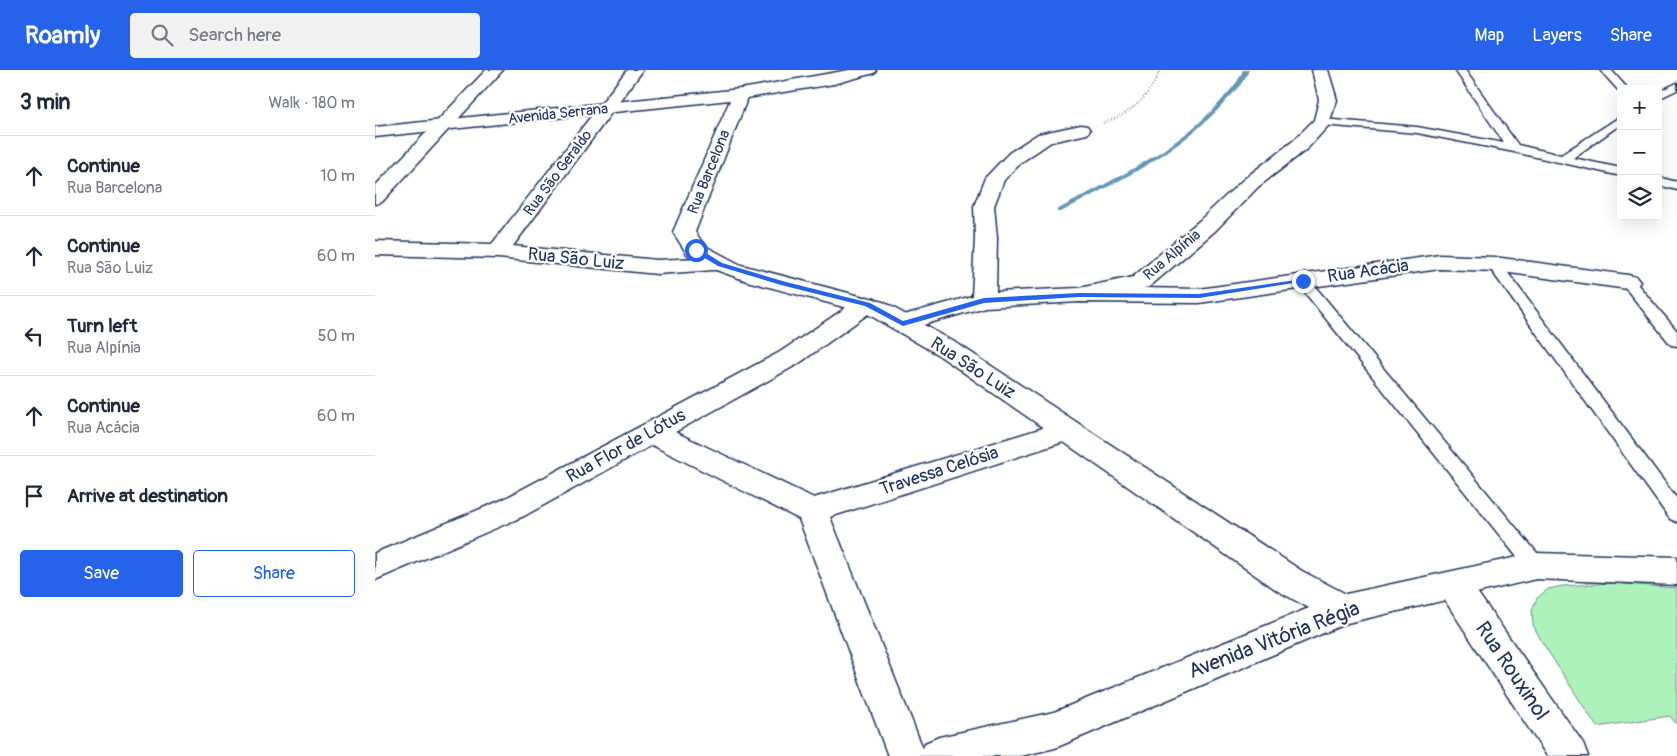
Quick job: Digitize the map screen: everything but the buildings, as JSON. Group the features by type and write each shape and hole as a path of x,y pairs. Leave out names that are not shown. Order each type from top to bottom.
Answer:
{"street":[{"path":"375,198 495,70"},
{"name":"Rua São Geraldo","path":"498,251 635,70"},
{"name":"Avenida Serrana","path":"375,132 741,94 834,79 868,70"},
{"path":"1320,70 1328,100 1322,122"},
{"name":"Rua Barcelona","path":"720,264 696,250 685,232 741,94"},
{"name":"Rua Alpínia","path":"903,324 984,300 1079,295 1141,282 1207,226 1251,183 1300,145 1322,122"},
{"path":"984,300 986,238 984,206 995,178 1016,157 1045,138 1081,130"},
{"name":"Rua São Luiz","path":"375,248 498,251 598,263 657,267 720,264 783,284 867,304 949,350 1290,581 1343,609"},
{"name":"Rua Acácia","path":"1079,295 1199,296 1440,262 1494,264 1628,282"},
{"name":"Rua Flor de Lótus","path":"375,567 513,508 789,358 867,304"},
{"name":"Travessa Celósia","path":"812,511 1066,430"},
{"path":"651,432 812,511 907,756"},
{"name":"Avenida Vitória Régia","path":"939,756 1055,730 1343,609 1455,586 1536,566 1677,571"},
{"name":"Rua Rouxinol","path":"1455,586 1569,756"}],"lane":[{"path":"1461,70 1514,148"},
{"path":"1605,70 1619,85"},
{"path":"1662,94 1677,86"},
{"path":"1322,122 1417,130 1565,158 1617,171"},
{"path":"1565,158 1617,122"},
{"path":"1662,182 1677,186"},
{"path":"1494,264 1677,514"},
{"path":"1303,281 1536,566"},
{"path":"1628,282 1677,341"}],"path":[{"path":"1081,130 1121,118 1146,98 1160,70"}],"green space":[{"path":"1612,583 1677,588 1677,725 1670,716 1597,727 1533,625 1532,610 1537,598 1548,589 1563,586"}],"waterway":[{"path":"1059,211 1172,148 1211,115 1241,80 1246,70"}],"route":[{"path":"696,250 720,264 783,284 867,304 903,324 984,300 1079,295 1199,296 1303,281"}]}
